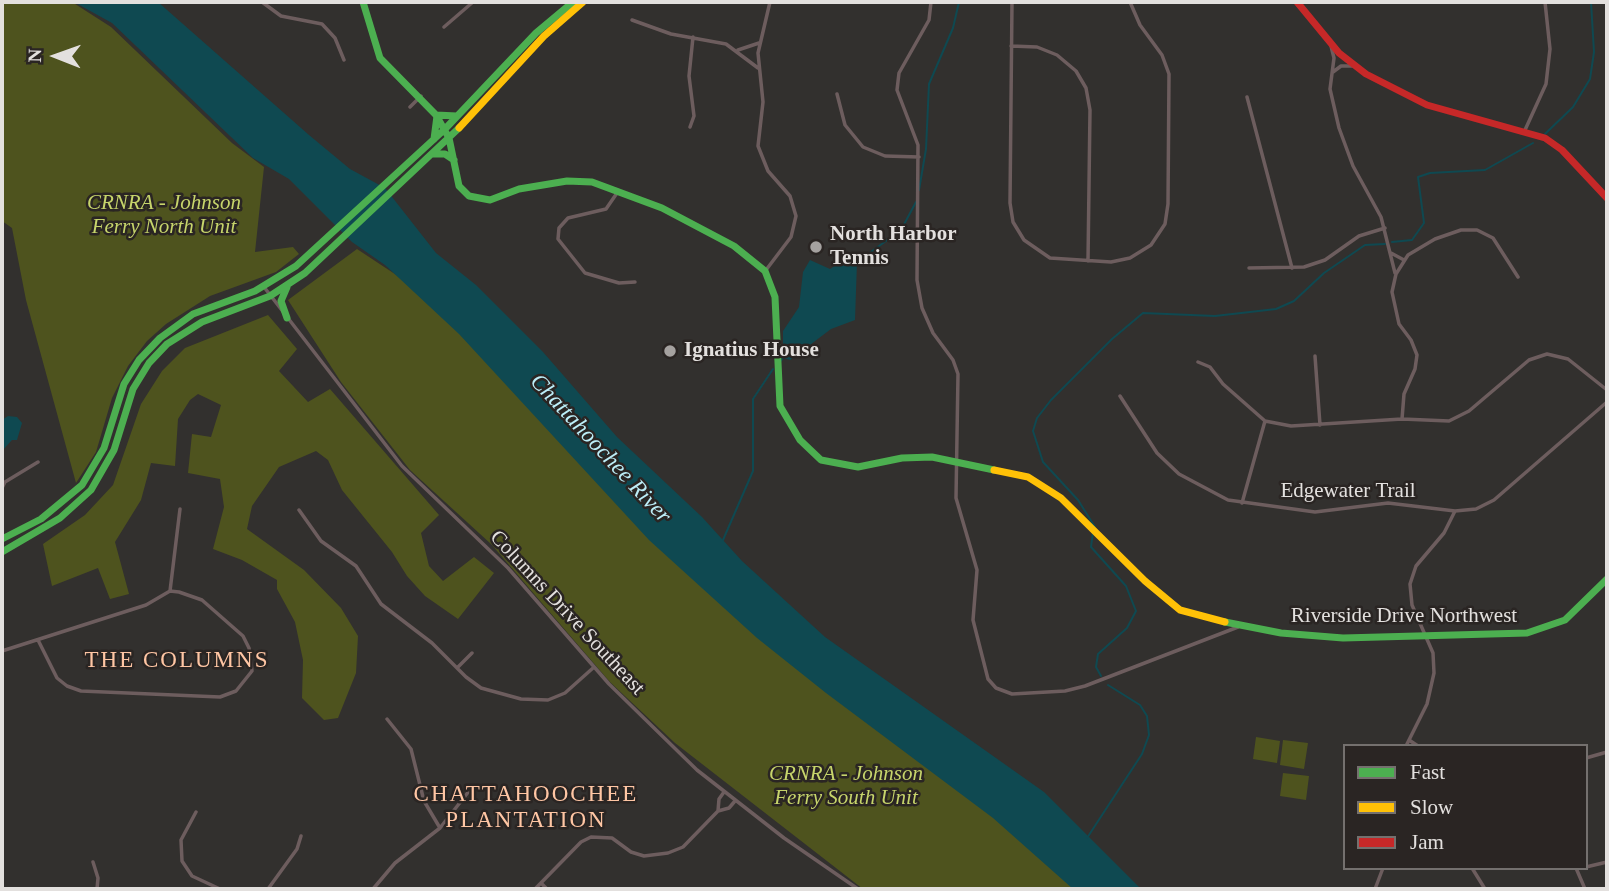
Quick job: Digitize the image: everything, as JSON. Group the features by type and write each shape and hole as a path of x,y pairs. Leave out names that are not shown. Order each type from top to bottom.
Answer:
{"street":[{"path":"262,2 281,16 322,24 335,38 344,60"},
{"path":"363,2 369,31 380,58 421,96 437,115 449,138 459,186 476,199 494,199 515,190 567,181 592,182 711,232 741,250 765,271 790,237 796,216 790,196 768,171 760,154 758,138 764,102 758,68 760,43 770,2"},
{"path":"444,27 472,2"},
{"path":"2,539 65,502 88,477 104,448 124,384 139,360 159,338 199,311 264,287 288,273 459,116 536,33 573,2"},
{"path":"2,552 60,518 90,490 114,450 133,389 160,351 202,322 287,287 337,244 449,138 544,36 583,2"},
{"path":"931,2 929,20 903,64 897,85 901,106 916,134 919,158 918,290 928,325 953,360 958,374 955,462 958,514 977,569 974,629 984,672 993,686 1001,691 1046,693 1085,686 1244,626"},
{"path":"1012,2 1010,203 1013,222 1024,240 1041,254 1060,260 1088,261 1118,261 1141,252 1158,235 1168,212 1169,74 1162,55 1140,25 1130,2"},
{"path":"1297,2 1354,66 1414,100 1525,130 1545,138 1562,150 1607,198"},
{"path":"1525,130 1546,84 1550,49 1545,2"},
{"path":"632,20 671,34 717,40 738,50 758,68"},
{"path":"690,127 694,116 689,76 693,37"},
{"path":"738,50 760,43"},
{"path":"1331,43 1334,58 1330,89 1343,143 1385,228 1396,274"},
{"path":"1011,46 1037,47 1057,55 1076,71 1086,88 1090,110 1088,261"},
{"path":"1331,74 1341,66 1354,66"},
{"path":"837,94 845,125 863,147 885,156 919,158"},
{"path":"410,107 421,96"},
{"path":"1247,97 1292,268"},
{"path":"437,115 447,118 459,116"},
{"path":"433,140 437,115"},
{"path":"431,155 445,154 454,160"},
{"path":"618,191 606,209 568,218 559,228 558,239 585,273 620,282 635,282"},
{"path":"1249,268 1292,268 1325,260 1359,236 1385,228"},
{"path":"1402,419 1404,394 1415,369 1417,355 1394,310 1392,292 1396,274 1404,260 1419,246 1435,239 1467,229 1477,230 1493,238 1518,277"},
{"path":"1391,253 1404,260"},
{"name":"Riverside Drive Northwest","path":"765,271 776,307 778,398 784,414 809,451 826,462 849,467 912,457 1014,473 1041,484 1061,498 1158,594 1180,610 1286,634 1343,638 1538,631 1574,614 1607,579"},
{"name":"Columns Drive Southeast","path":"264,287 402,466 509,568 593,668 682,757 735,801 858,889"},
{"path":"286,318 281,302 287,287"},
{"path":"1198,362 1210,367 1223,384 1265,421 1292,426 1402,419 1438,422 1458,418 1530,360 1547,354 1568,359 1607,390"},
{"path":"1315,356 1320,425"},
{"name":"Edgewater Trail","path":"1121,396 1169,466 1213,493 1242,504 1315,512 1388,503 1455,511"},
{"path":"1407,744 1427,705 1433,682 1433,653 1410,595 1412,574 1420,560 1444,533 1455,511 1476,509 1494,500 1607,402"},
{"path":"1242,504 1265,421"},
{"path":"2,488 3,480 38,462"},
{"path":"170,591 180,509"},
{"path":"299,510 321,541 356,566 381,604 488,691 537,701 565,693 593,668"},
{"path":"2,651 146,605 170,591 202,600 243,636 253,667 251,675 240,688 227,695 212,697 81,691 66,686 57,678 38,640"},
{"path":"457,668 472,653"},
{"path":"387,719 411,749 424,801 440,828"},
{"path":"1409,740 1415,744"},
{"path":"1588,757 1607,752"},
{"path":"373,889 395,863 440,828 473,786"},
{"path":"718,811 719,799 724,792"},
{"path":"535,889 581,842 591,837 612,838 640,855 668,853 689,844 718,811 729,808 735,801"},
{"path":"196,812 184,834 180,849 182,861 192,876 220,889"},
{"path":"268,889 297,849 301,836"},
{"path":"173,849 180,849"},
{"path":"93,862 98,878 97,889"},
{"path":"1588,867 1607,862"},
{"path":"1375,889 1381,870"},
{"path":"1473,870 1485,889"},
{"path":"1576,870 1585,889"},
{"path":"541,883 547,889"},
{"path":"239,889 249,889"}],"green space":[{"name":"CRNRA - Johnson Ferry North Unit","path":"2,2 72,2 111,27 232,143 264,167 255,252 293,247 299,254 276,272 210,296 166,324 147,341 128,366 112,398 96,452 76,483 26,300 12,228 2,221"},
{"name":"CRNRA - Johnson Ferry South Unit","path":"357,249 416,288 839,690 1084,889 863,889 675,743 610,682 491,544 410,470 341,382 288,300"},
{"path":"268,315 297,349 279,371 308,402 330,389 439,515 421,533 429,566 443,581 474,557 494,573 458,619 425,596 407,576 392,552 342,490 328,460 316,451 279,467 252,506 247,529 304,570 341,608 358,636 356,673 338,718 324,720 302,698 303,660 295,622 277,589 277,580 242,560 213,549 224,507 220,479 188,473 192,434 211,437 221,405 198,394 190,400 178,419 175,466 151,463 141,500 115,542 129,594 110,599 98,568 52,586 43,544 85,515 113,485 141,404 162,371 185,348"},
{"path":"1256,737 1280,741 1277,763 1253,759"},
{"path":"1283,740 1308,743 1304,769 1280,765"},
{"path":"1283,773 1309,776 1306,800 1280,796"}],"water":[{"name":"Chattahoochee River","path":"74,2 158,2 350,169 385,188 436,253 476,285 543,352 617,437 702,517 742,561 825,637 1044,792 1141,889 1073,889 993,818 757,638 649,540 459,334 385,265 352,242 289,179 253,158 112,23"},
{"path":"847,258 857,262 855,320 831,329 790,360 783,358 783,331 799,307 803,272 810,260 830,269"},
{"path":"8,416 17,417 22,423 17,440 12,440 2,451 2,420"}],"waterway":[{"path":"919,190 926,149 929,84 953,28 959,2"},
{"path":"1545,134 1573,107 1590,79 1594,52 1591,2"},
{"path":"1392,242 1412,240 1424,223 1418,177 1430,173 1485,170 1533,143"},
{"path":"857,262 901,230 916,202"},
{"path":"1095,527 1078,500 1043,462 1033,431 1037,418 1051,400 1112,339 1143,313 1215,316 1276,309 1294,301 1324,273 1365,245 1385,244"},
{"path":"780,362 783,358"},
{"path":"723,540 753,471 753,399 773,369"},
{"path":"1093,532 1091,547 1126,586 1136,611 1127,628 1098,654 1096,667 1101,676"},
{"path":"1087,838 1142,754 1149,735 1147,716 1140,705 1108,685"}],"traffic: fast":[{"path":"363,2 380,58 436,115 449,138 459,186 469,196 490,200 519,189 567,181 592,182 662,208 734,246 765,271 775,297 780,406 800,440 821,460 858,467 902,458 932,457 994,470"},
{"path":"2,539 41,519 82,485 104,448 124,384 139,360 160,338 193,314 255,291 296,266 445,129 536,33 573,2"},
{"path":"436,115 457,116"},
{"path":"434,139 437,116"},
{"path":"2,552 60,518 91,490 114,450 133,389 149,363 167,344 202,322 270,296 305,273 459,128"},
{"path":"433,154 445,154 454,160"},
{"path":"287,287 281,301 287,318"},
{"path":"1225,622 1281,633 1343,638 1527,633 1565,620 1607,579"}],"traffic: slow":[{"path":"459,128 544,36 583,2"},
{"path":"994,470 1028,477 1061,498 1145,581 1180,610 1225,622"}],"traffic: jam":[{"path":"1297,2 1339,53 1366,74 1427,105 1545,138 1562,150 1607,198"}],"place":[{"name":"North Harbor Tennis","path":"816,247"},
{"name":"Ignatius House","path":"670,351"}],"district":[{"name":"THE COLUMNS","path":"177,661"},
{"name":"CHATTAHOOCHEE PLANTATION","path":"526,808"}]}
